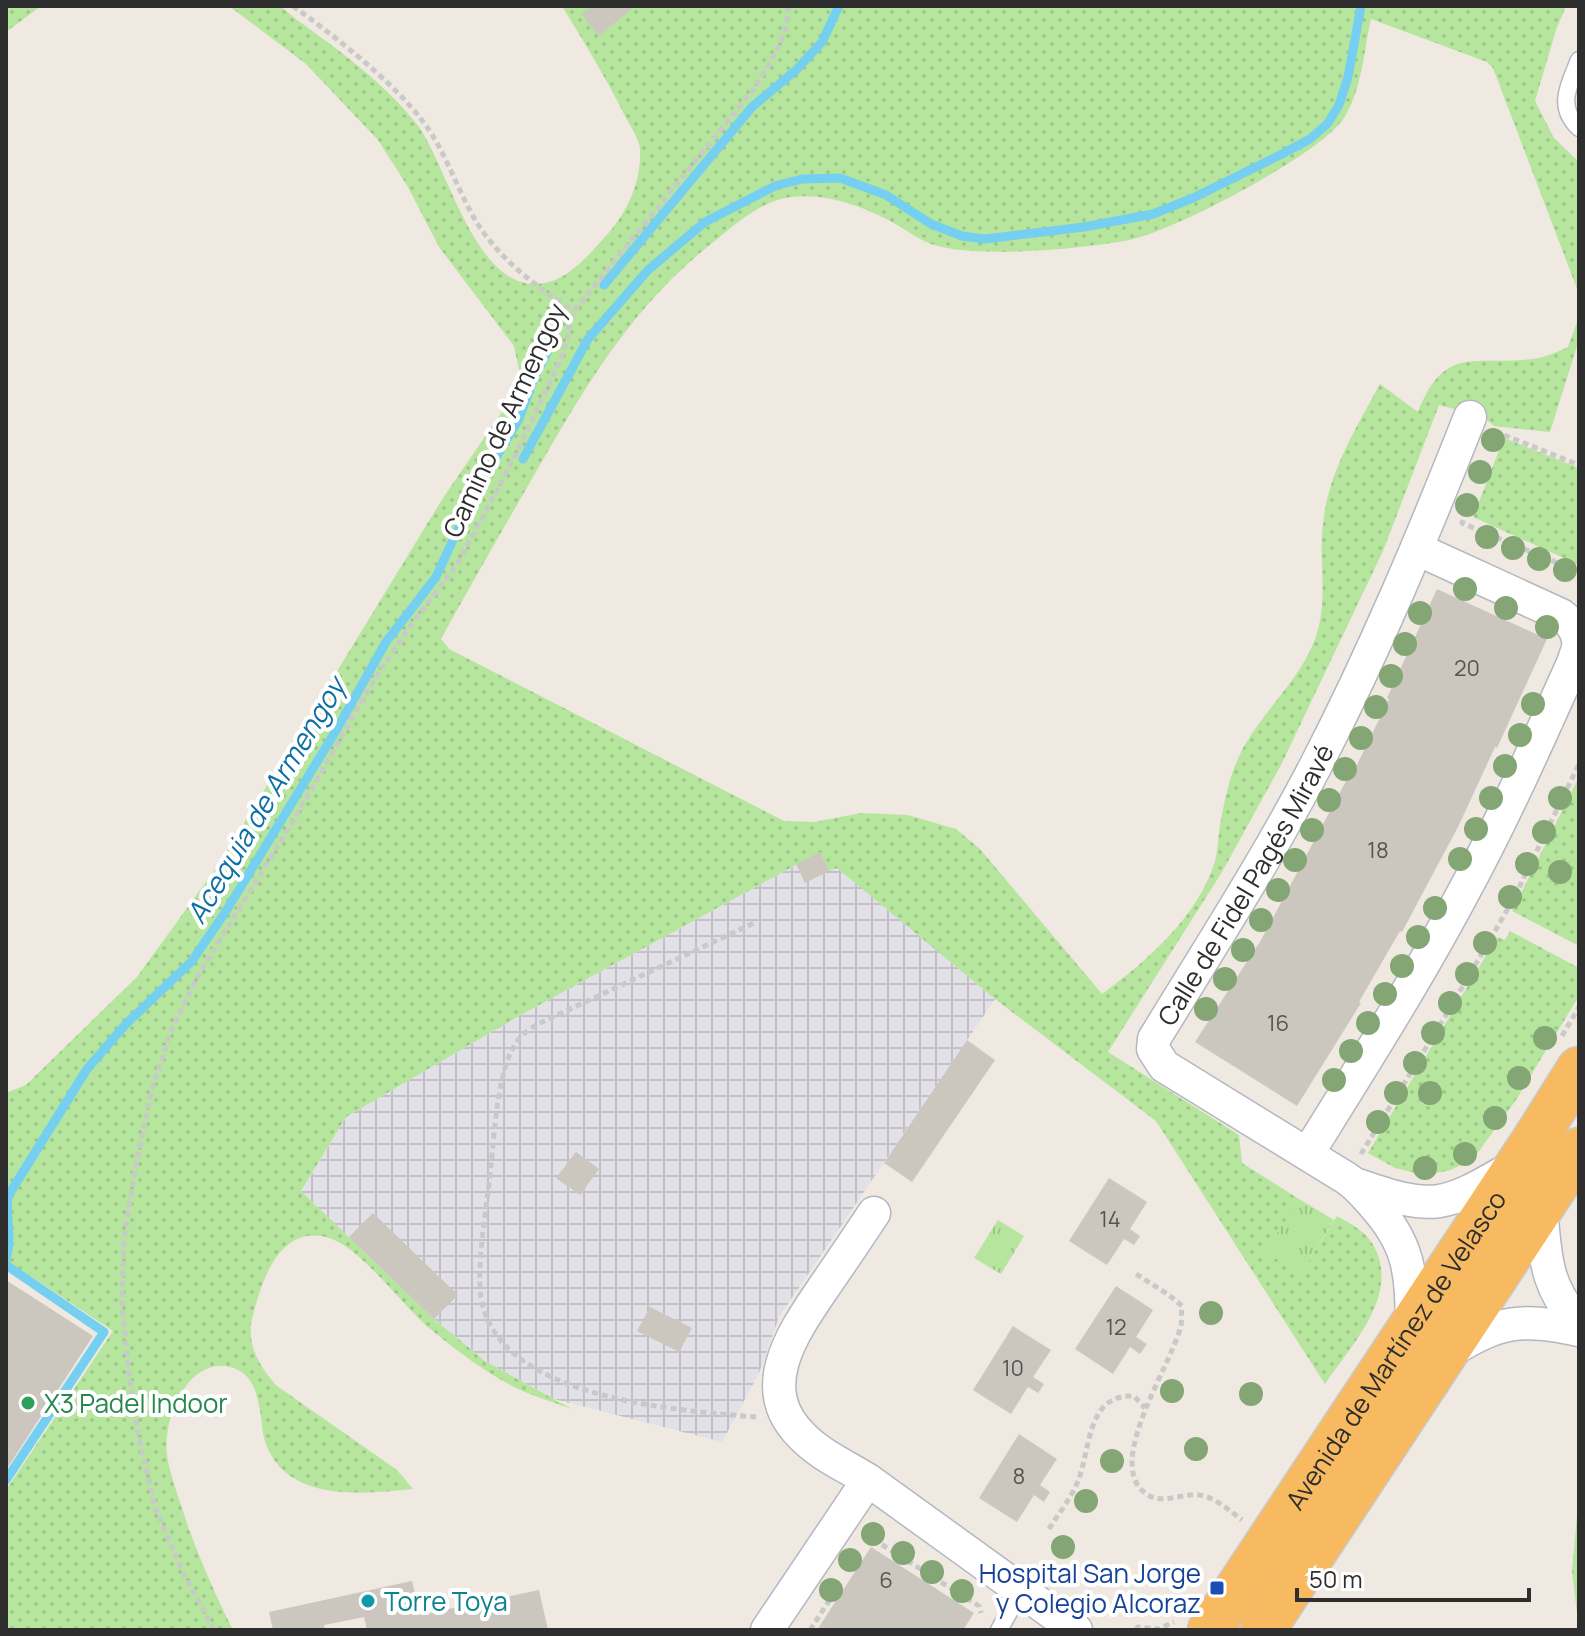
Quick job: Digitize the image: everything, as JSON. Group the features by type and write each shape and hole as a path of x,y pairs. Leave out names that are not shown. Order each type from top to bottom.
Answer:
{"highway":[{"name":"Avenida de Martínez de Velasco","path":"1196,1623 1412,1325 1520,1162 1568,1056"},
{"name":"Avenida de Martínez de Velasco","path":"1263,1630 1579,1150"}],"street":[{"name":"Calle de Fidel Pagés Miravé","path":"1470,417 1417,549 1363,670 1314,768 1233,913 1154,1039 1153,1049 1164,1066 1308,1153 1362,1166 1412,1202 1434,1202 1461,1196 1520,1162"},
{"path":"1308,1153 1401,1002 1462,895 1521,778 1579,645 1572,624 1561,615 1417,549"},
{"name":"Calle de Fidel Pagés Miravé","path":"1362,1166 1403,1245 1412,1282 1412,1325"},
{"path":"1541,1208 1549,1275 1560,1300 1579,1327"},
{"path":"874,1213 789,1341 778,1386 789,1421 816,1448 868,1480 1076,1630"},
{"path":"1443,1356 1477,1335 1508,1324 1539,1322 1579,1327"},
{"path":"767,1630 868,1480"}],"lane":[{"path":"1579,60 1565,95 1571,121 1579,128"},
{"path":"999,1630 1021,1591"}],"path":[{"path":"293,6 400,95 423,120 439,146 471,213 490,243 528,278 574,311"},
{"name":"Camino de Armengoy","path":"214,1630 183,1573 156,1510 139,1439 122,1304 124,1239 135,1170 151,1093 171,1031 200,972 292,823 377,675 458,563 491,505 561,359 574,311 753,90 774,56 789,15 788,6"},
{"path":"1493,446 1499,433 1579,465"},
{"path":"1467,510 1462,523 1579,572"},
{"path":"1362,1166 1513,900 1579,764"},
{"path":"756,922 536,1025 517,1041 497,1103 481,1296 488,1321 501,1344 524,1363 550,1377 587,1390 667,1409 789,1421"},
{"path":"1568,1056 1579,1007"},
{"path":"1136,1274 1182,1306 1181,1324 1171,1355 1145,1408 1131,1468 1144,1493 1158,1499 1202,1495 1247,1523 1237,1533"},
{"path":"1049,1529 1078,1481 1092,1425 1103,1406 1121,1395 1134,1396 1145,1408"},
{"path":"858,1535 868,1535 979,1606 981,1615"},
{"path":"810,1630 848,1571"},
{"path":"1136,1630 1138,1627 1158,1629 1196,1623"}],"shaded area":[{"path":"820,852 995,999 779,1317 759,1373 722,1442 554,1399 485,1361 434,1319 301,1192 346,1117 519,1016"}],"green space":[{"path":"266,4 280,7 376,81 416,123 429,143 469,229 486,255 506,274 528,284 555,280 569,272 605,237 632,196 640,161 634,132 562,6 1566,6 1535,101 1554,138 1579,162 1579,294 1493,68 1487,62 1371,19 1355,95 1344,118 1330,133 1244,190 1150,234 1129,240 1057,249 974,251 931,244 862,208 829,199 795,197 779,200 750,213 686,265 659,292 612,349 552,444 441,639 449,649 784,821 814,822 861,813 908,815 956,829 980,849 1102,994 1169,936 1184,919 1207,881 1215,861 1231,777 1242,750 1297,673 1315,640 1322,609 1322,536 1326,505 1344,451 1380,384 1418,412 1428,390 1450,367 1477,361 1537,358 1555,353 1568,347 1579,316 1579,340 1550,432 1494,426 1484,417 1439,405 1383,551 1281,765 1222,872 1108,1052 1239,1135 1242,1163 1299,1199 1266,1252 1300,1274 1337,1216 1369,1238 1380,1262 1378,1299 1370,1318 1325,1384 1156,1121 995,999 837,868 829,871 820,852 519,1016 346,1117 301,1191 434,1319 485,1361 572,1409 514,1387 470,1360 429,1328 367,1264 341,1244 329,1238 312,1236 298,1239 276,1258 262,1286 251,1325 255,1354 277,1386 397,1470 413,1489 371,1492 327,1490 307,1485 289,1475 275,1461 265,1441 258,1399 248,1378 232,1368 209,1368 187,1384 176,1402 167,1434 167,1455 191,1535 233,1630 6,1630 6,1490 113,1331 6,1260 6,1093 26,1085 137,977 219,864 443,498 510,400 519,370 514,346 439,247 408,187 378,140 306,64 229,6"},
{"path":"6,6 41,6 6,32"},
{"path":"1504,438 1579,468 1579,565 1473,517"},
{"path":"1579,777 1579,946 1512,911"},
{"path":"1510,931 1579,968 1579,996 1516,1100 1474,1158 1451,1170 1425,1175 1395,1168 1368,1153 1497,937 1505,940"},
{"path":"1299,1199 1334,1220 1300,1274 1265,1252"},
{"path":"998,1220 1024,1236 1001,1274 974,1258"},
{"path":"1579,1506 1579,1630 1572,1571"}],"building":[{"path":"592,6 628,6 631,10 598,36 582,14"},
{"path":"1437,589 1547,639 1459,825 1402,932 1297,1106 1195,1042 1261,940 1355,769"},
{"path":"820,852 829,871 805,883 796,864"},
{"path":"967,1040 995,1060 912,1182 884,1163"},
{"path":"576,1152 599,1169 580,1195 556,1178"},
{"path":"1109,1178 1147,1202 1130,1229 1140,1236 1134,1245 1124,1239 1107,1265 1069,1241"},
{"path":"373,1213 458,1295 434,1319 349,1237"},
{"name":"X3 Padel Indoor","path":"6,1280 93,1336 6,1470"},
{"path":"1116,1286 1153,1310 1136,1337 1147,1344 1140,1354 1130,1347 1113,1374 1075,1349"},
{"path":"650,1307 692,1328 679,1352 637,1331"},
{"path":"1013,1326 1051,1350 1033,1377 1044,1384 1038,1393 1028,1387 1011,1414 973,1390"},
{"path":"1019,1434 1057,1459 1040,1485 1050,1492 1044,1502 1034,1495 1017,1522 979,1498"},
{"path":"871,1547 974,1613 963,1630 817,1630"},
{"name":"Torre Toya","path":"412,1581 420,1615 539,1590 548,1630 367,1630 364,1617 324,1625 325,1630 273,1630 269,1612"}],"waterway":[{"name":"Acequia de Armengoy","path":"604,285 752,107 796,70 822,42 839,6"},
{"path":"523,459 588,339 648,270 705,222 775,186 802,179 840,178 886,195 931,224 962,236 985,239 1084,227 1153,214 1284,153 1310,139 1328,123 1339,105 1348,77 1361,6"},
{"name":"Acequia de Armengoy","path":"6,1259 9,1243 8,1196 87,1069 126,1024 192,961 226,911 386,642 436,577 474,494 519,419 551,345"},
{"name":"Acequia de Armengoy","path":"6,1265 104,1332 6,1480"}],"place":[{"name":"X3 Padel Indoor","path":"28,1403"},
{"name":"Hospital San Jorge y Colegio Alcoraz","path":"1217,1588"},
{"name":"Torre Toya","path":"368,1601"}]}
